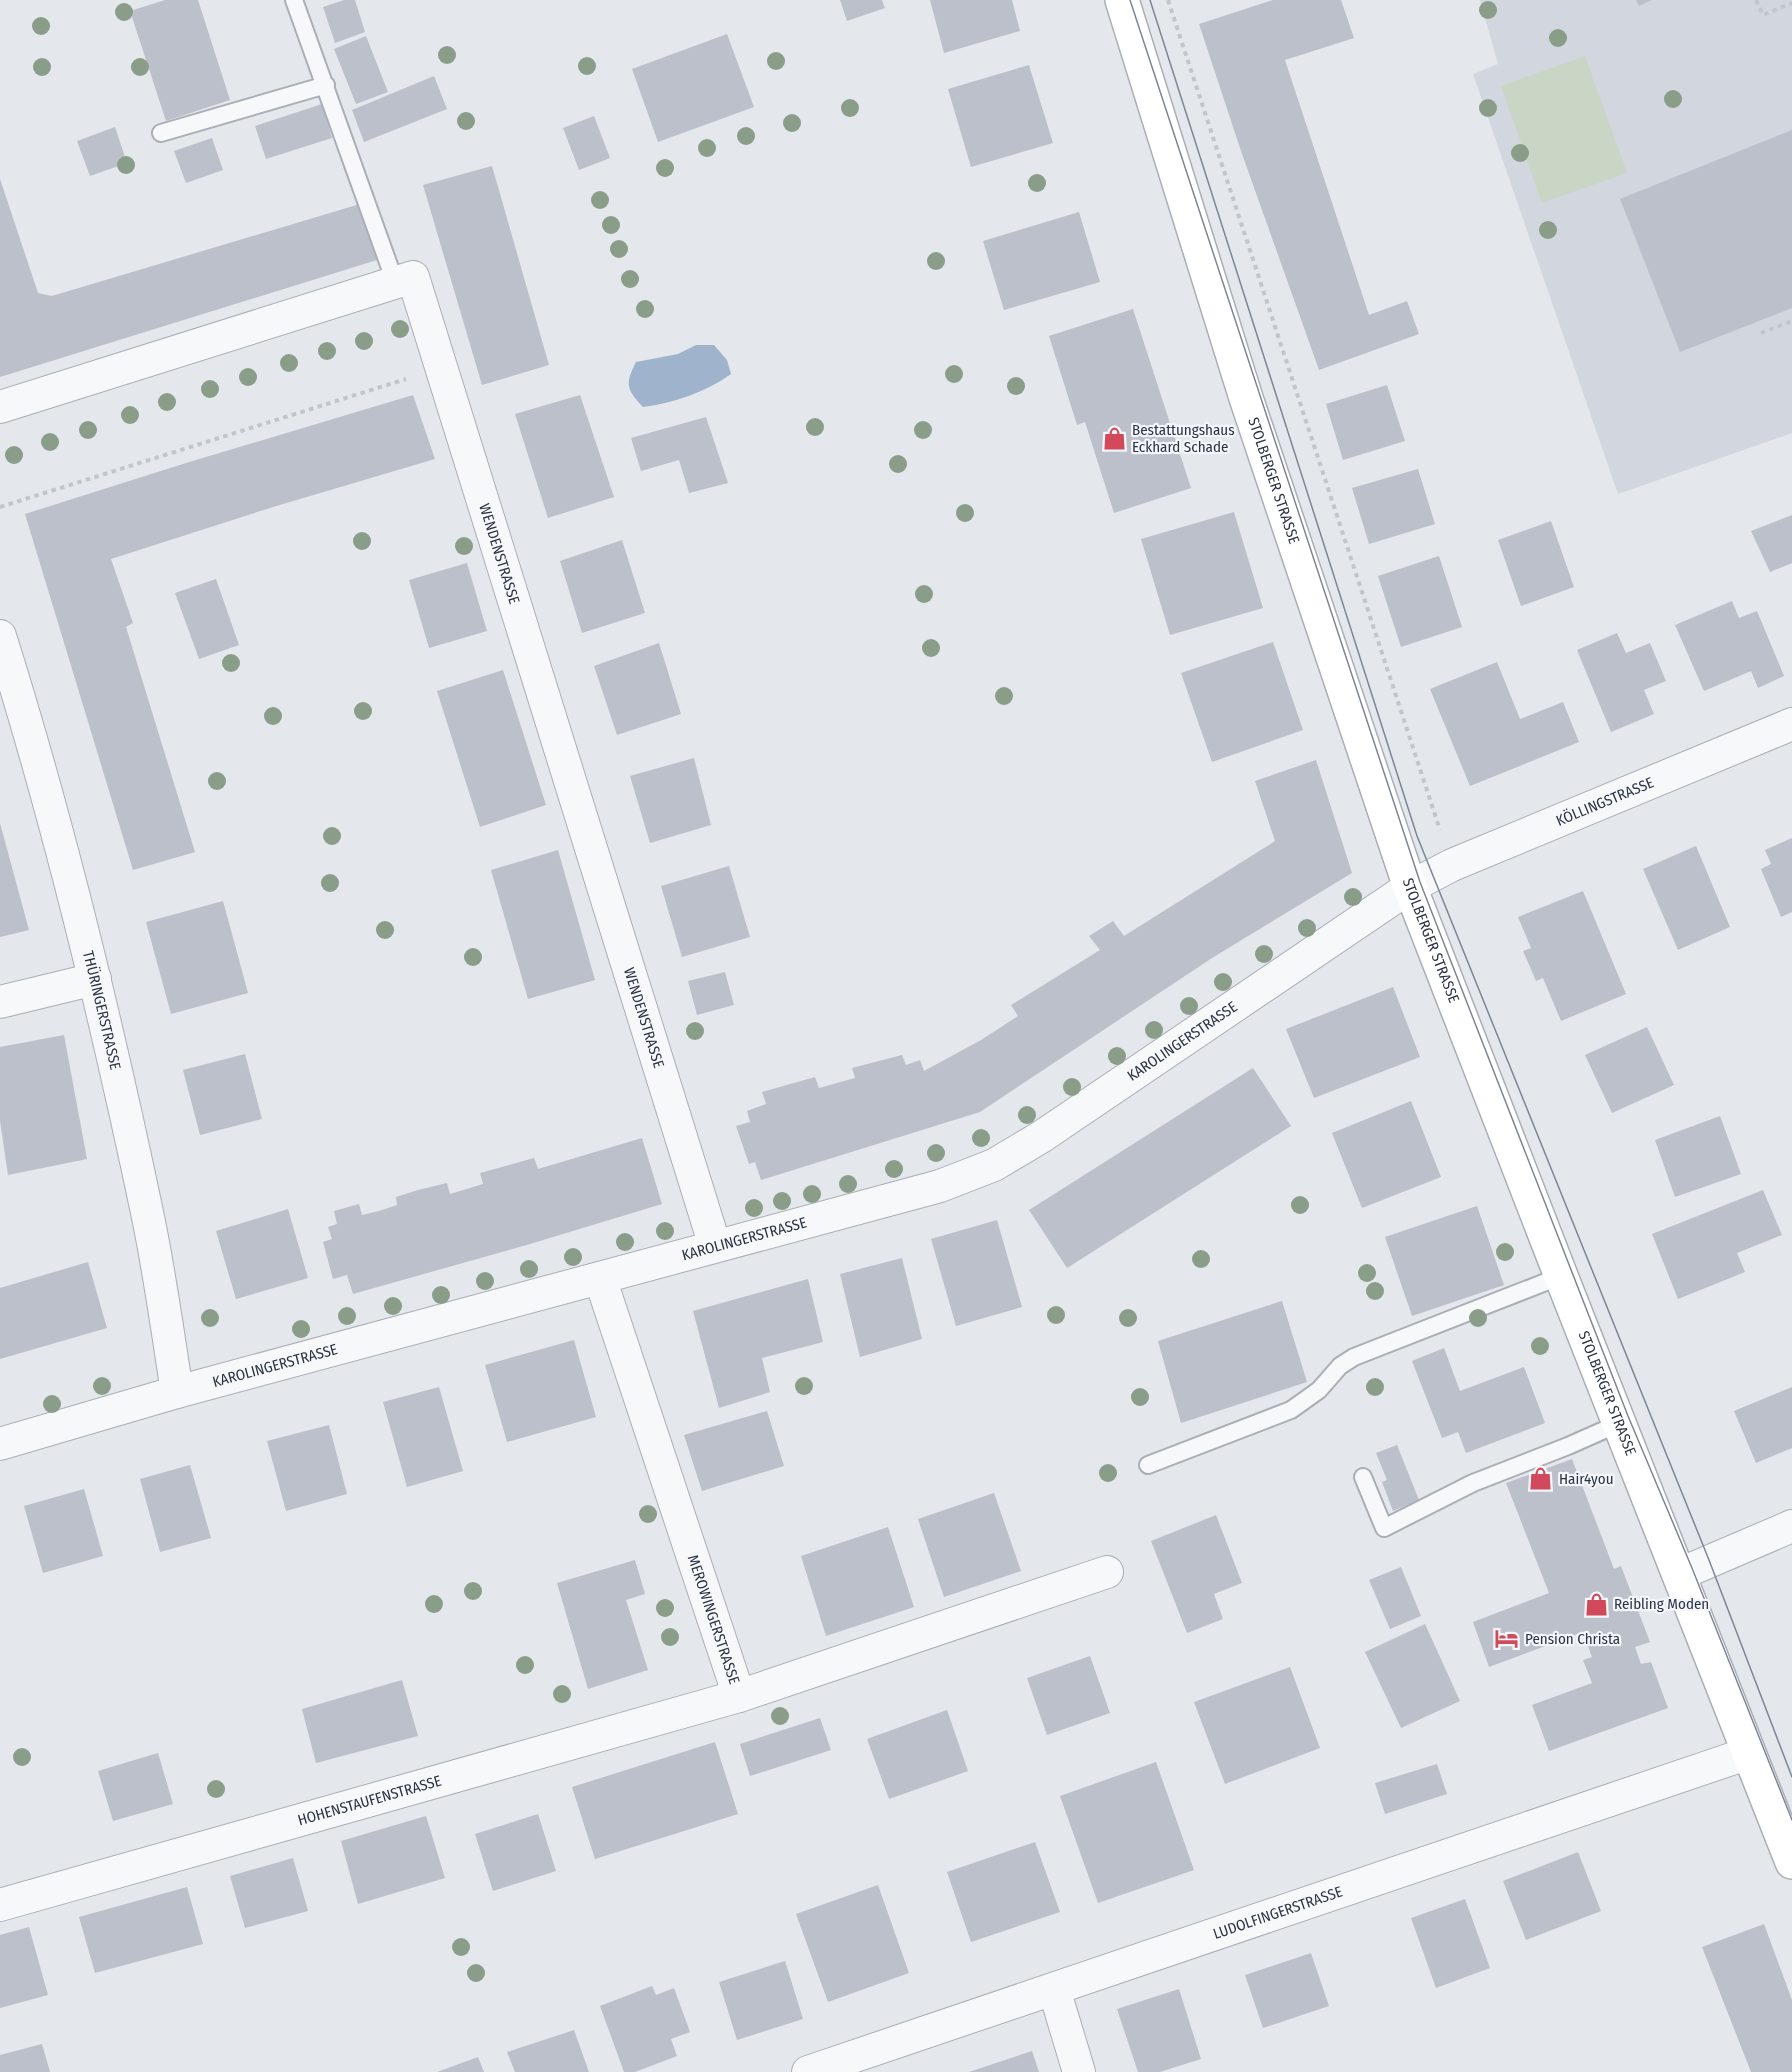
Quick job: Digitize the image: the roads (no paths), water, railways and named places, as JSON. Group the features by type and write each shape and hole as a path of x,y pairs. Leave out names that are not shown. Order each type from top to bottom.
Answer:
{"main road":[{"name":"STOLBERGER STRASSE","path":"1122,0 1246,398 1415,884 1561,1276 1792,1862"}],"street":[{"name":"WENDENSTRASSE","path":"395,282 413,277 715,1245"},
{"path":"0,407 395,282"},
{"name":"THÜRINGERSTRASSE","path":"0,636 10,703 95,980 148,1220 177,1392"},
{"name":"KÖLLINGSTRASSE","path":"1415,884 1452,865 1792,724"},
{"name":"KAROLINGERSTRASSE","path":"0,1444 177,1392 940,1186 994,1165 1041,1137 1415,884"},
{"path":"0,1002 95,980"},
{"name":"MEROWINGERSTRASSE","path":"600,1278 739,1696 1107,1572"},
{"path":"1680,1574 1792,1526"},
{"name":"HOHENSTAUFENSTRASSE","path":"0,1905 739,1696"},
{"name":"LUDOLFINGERSTRASSE","path":"808,2072 1749,1753"},
{"path":"1054,1989 1079,2072"}],"lane":[{"path":"294,0 395,282"},
{"path":"161,134 326,85"},
{"path":"1148,1465 1292,1410 1319,1390 1340,1366 1354,1357 1561,1276"},
{"path":"1363,1477 1384,1528 1473,1483 1620,1423"}],"water":[{"path":"696,345 714,345 727,360 731,374 689,396 643,407 630,391 629,386 630,376 636,362 678,354"}],"tram line":[{"path":"1130,0 1420,882 1628,1416 1692,1568 1792,1820"},
{"path":"1150,0 1417,836 1709,1560 1792,1777"}],"place":[{"name":"Bestattungshaus Eckhard Schade","path":"1114,439"},
{"name":"Hair4you","path":"1541,1479"},
{"name":"Reibling Moden","path":"1596,1604"},
{"name":"Pension Christa","path":"1507,1639"}]}
